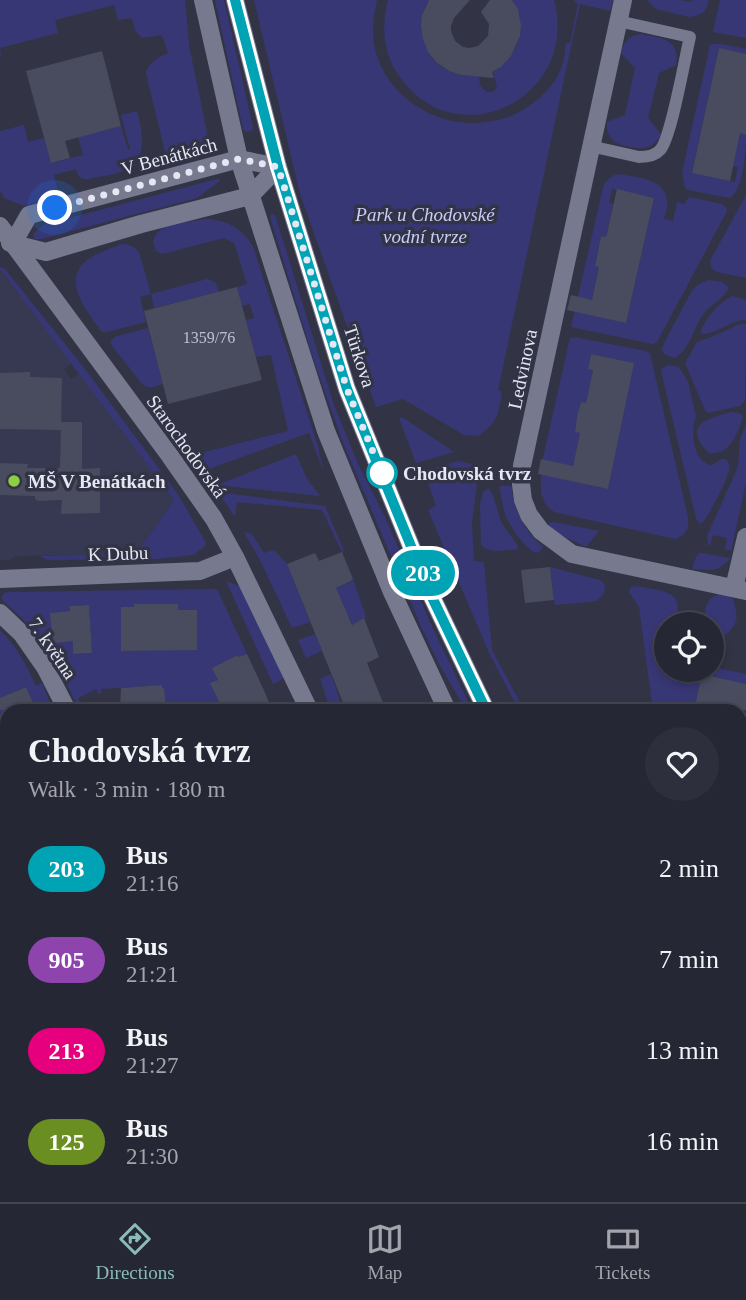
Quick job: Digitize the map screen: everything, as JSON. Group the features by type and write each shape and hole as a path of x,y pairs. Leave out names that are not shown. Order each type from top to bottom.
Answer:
{"street":[{"path":"203,0 239,159 326,431 392,592 444,704"},
{"name":"Türkova","path":"235,0 278,167 347,389 430,593 483,704"},
{"name":"Ledvinova","path":"623,0 522,466 523,499 541,531 572,554 740,590"},
{"name":"V Benátkách","path":"7,244 29,215 239,159 278,167"},
{"path":"7,244 46,252 250,196 278,167"},
{"name":"Starochodovská","path":"0,226 7,244 214,519 306,704"},
{"path":"740,590 746,537"},
{"name":"K Dubu","path":"0,579 200,571 235,557"},
{"name":"7. května","path":"0,613 22,634 45,667 64,704"}],"lane":[{"path":"590,146 639,157 654,155 665,144 671,125 690,37 618,21"}],"shaded area":[{"path":"0,269 72,363 64,369 71,379 80,373 174,500 136,554 15,556 10,560 0,560"}],"green space":[{"path":"0,0 185,0 189,45 207,133 202,152 194,159 175,165 165,152 146,73 154,61 168,53 162,35 142,38 135,30 132,18 118,20 114,5 55,20 58,33 0,48"},
{"path":"215,0 224,0 252,131 246,132 243,129"},
{"name":"Park u Chodovské vodní tvrze","path":"254,0 377,0 373,40 387,76 402,95 422,110 445,119 469,123 494,121 517,113 542,96 559,73 566,43 570,43 578,4 574,0 613,0 610,11 580,4 498,390 502,392 500,406 493,422 478,436 464,435 403,399 376,407 300,194"},
{"path":"388,0 429,0 423,12 423,19 431,56 449,71 479,76 480,86 487,92 493,92 497,87 493,72 509,57 519,39 520,20 512,0 554,0 557,35 549,65 531,89 507,106 480,114 451,113 423,101 394,68 387,50 384,30"},
{"path":"647,0 709,0 705,11 690,17 656,9"},
{"path":"720,0 746,0 746,38 713,32"},
{"path":"641,34 668,41 677,56 676,65 659,73 648,118 661,134 651,146 642,148 617,143 609,135 607,127 607,122 625,115 635,68 621,53 628,40"},
{"path":"710,45 746,49 746,54 719,48 692,172 735,182 738,167 733,166 740,133 745,134 746,131 741,177 735,193 730,198 688,190 685,188 682,173"},
{"path":"137,111 142,134 141,151 139,158 128,169 89,179 79,177 76,169 54,175 59,197 24,206 4,198 0,190 0,131 24,125 28,142 44,138 52,163 83,155 78,137 121,126 130,149 121,115"},
{"path":"617,174 656,183 666,194 664,219 673,221 677,202 684,204 689,197 722,204 727,211 657,342 652,344 571,327 604,184","holes":["612,189 654,198 626,323 584,313 587,299 592,300 599,267 595,265 601,236 606,237 613,204 609,203"]},
{"path":"217,179 220,181 197,198 41,239 35,239 33,234 43,225"},
{"path":"746,195 746,278 717,272 712,269 710,261"},
{"path":"275,215 334,405 358,464 385,517 429,620 469,704 462,704 439,664 343,443 314,361 270,217"},
{"path":"204,219 233,226 253,247 317,443 324,473 309,433 203,471 180,441 201,453 288,431 271,355 256,357 246,320 254,318 250,304 242,306 237,287 247,284 234,243 224,238 162,254 156,251 153,241 163,228"},
{"path":"121,244 131,246 139,252 151,294 140,297 146,322 102,332 79,297 76,278 86,261"},
{"path":"0,267 4,268 85,369 177,493 206,544 193,555 157,559 48,560 39,556 136,554 174,500"},
{"path":"207,279 215,282 219,292 154,308 151,294"},
{"path":"709,280 722,282 729,287 702,316 683,351 674,358 664,354 662,349 665,341 693,289"},
{"path":"732,296 746,300 746,320 702,334 701,330 710,315"},
{"path":"746,324 745,400 740,406 708,413 685,363 697,342"},
{"path":"148,328 163,384 150,387 142,384 110,343 114,337"},
{"path":"570,338 646,351 650,354 688,517 688,528 683,535 675,539 554,512 546,505 541,493 541,467","holes":["591,354 633,363 608,489 565,480 568,465 573,466 580,433 575,431 581,402 586,403 593,370 588,369"]},
{"path":"668,365 679,367 688,382 696,417 694,445 700,458 711,465 726,459 729,465 722,489 702,523 696,518 661,371"},
{"path":"731,412 743,416 736,436 722,451 709,453 697,436 697,430 706,421"},
{"path":"402,417 454,452 416,463 399,418"},
{"path":"746,424 746,483 731,551 725,549 727,538 713,535 710,546 707,536 738,467 740,439"},
{"path":"296,454 307,479 320,496 217,485"},
{"path":"458,461 472,464 478,475 472,523 474,561 484,562 492,650 521,704 516,704 491,657 428,510 436,506 428,483 420,473"},
{"path":"499,486 511,486 521,520 543,547 539,552 527,547 510,524 504,511"},
{"path":"488,488 493,495 501,522 518,546 517,549 493,550 481,545 480,504 483,492"},
{"path":"218,492 325,506 344,551 342,552 322,510 237,502 235,517"},
{"path":"551,522 599,531 586,547 559,534 548,525"},
{"path":"244,532 252,534 264,553 274,550 287,564 310,622 292,628"},
{"path":"699,553 730,558 718,568 692,569"},
{"path":"550,567 600,580 605,585 604,593 597,601 555,605"},
{"path":"353,579 366,617 352,625 349,617 339,622 331,590"},
{"path":"226,581 239,586 244,592 284,678 273,684"},
{"path":"637,586 665,592 675,598 677,612 654,612 654,682 700,682 695,704 652,704 639,607 629,592 631,587"},
{"path":"217,589 247,654 238,655 220,664 221,666 213,670 218,680 211,683 253,688 261,684 270,704 164,704 162,685 138,689 101,689 99,694 96,689 78,698 80,704 76,704 41,640 3,601 1,598 4,593","holes":["134,604 196,610 197,650 121,650","85,605 89,610 92,653 74,654 73,641 53,642 51,613 70,611 70,606"]},
{"path":"720,594 733,598 737,618 724,636 724,612 706,612 709,601"},
{"path":"0,630 21,656 36,686 42,683 51,704 38,704 31,700 25,687 0,698"},
{"path":"315,634 322,651 306,658 298,640"},
{"path":"724,669 746,674 746,684 724,679"},
{"path":"331,674 341,704 325,704 328,702 320,679"}],"building":[{"path":"429,0 470,0 454,18 451,26 455,41 469,48 478,46 488,36 489,24 481,12 490,0 512,0 518,9 520,36 511,56 492,72 494,78 461,75 437,63 428,52 421,26 422,15"},
{"path":"719,48 746,54 746,135 740,133 730,181 692,173"},
{"path":"102,51 121,126 65,141 70,158 51,163 26,71"},
{"path":"617,189 654,198 626,323 567,310 571,295 592,300 599,267 595,266 601,236 606,237"},
{"path":"237,287 262,380 168,404 144,311"},
{"path":"591,354 634,363 608,489 538,474 541,459 573,466 580,433 575,432 577,417 581,402 586,403 593,370 588,369"},
{"path":"30,372 30,377 62,378 61,430 0,429 0,373"},
{"path":"61,422 82,422 82,469 100,468 100,513 61,514 62,500 38,501 35,496 0,495 0,463 28,464 27,468 60,468"},
{"path":"342,552 353,579 336,588 352,625 364,618 379,657 367,663 384,704 344,704 287,564 315,553 319,561"},
{"path":"550,567 554,600 525,603 521,570"},
{"path":"134,604 178,604 178,610 197,610 197,650 121,651 121,607 134,607"},
{"path":"89,605 92,653 73,654 73,641 53,643 50,613 70,611 70,606"},
{"path":"247,654 270,704 220,704 210,683 218,680 212,668 238,655"},
{"path":"724,679 746,684 746,704 695,704 700,682 724,682"},
{"path":"162,685 165,704 120,704 121,688"},
{"path":"26,687 33,704 0,704 0,698"}],"bus line":[{"name":"203","path":"235,0 278,167 347,389 430,593 483,704"}],"place":[{"name":"Chodovská tvrz","path":"382,473"},
{"name":"MŠ V Benátkách","path":"14,481"}],"route":[{"path":"55,208 239,159 278,167 347,389 383,476 382,473"}]}
